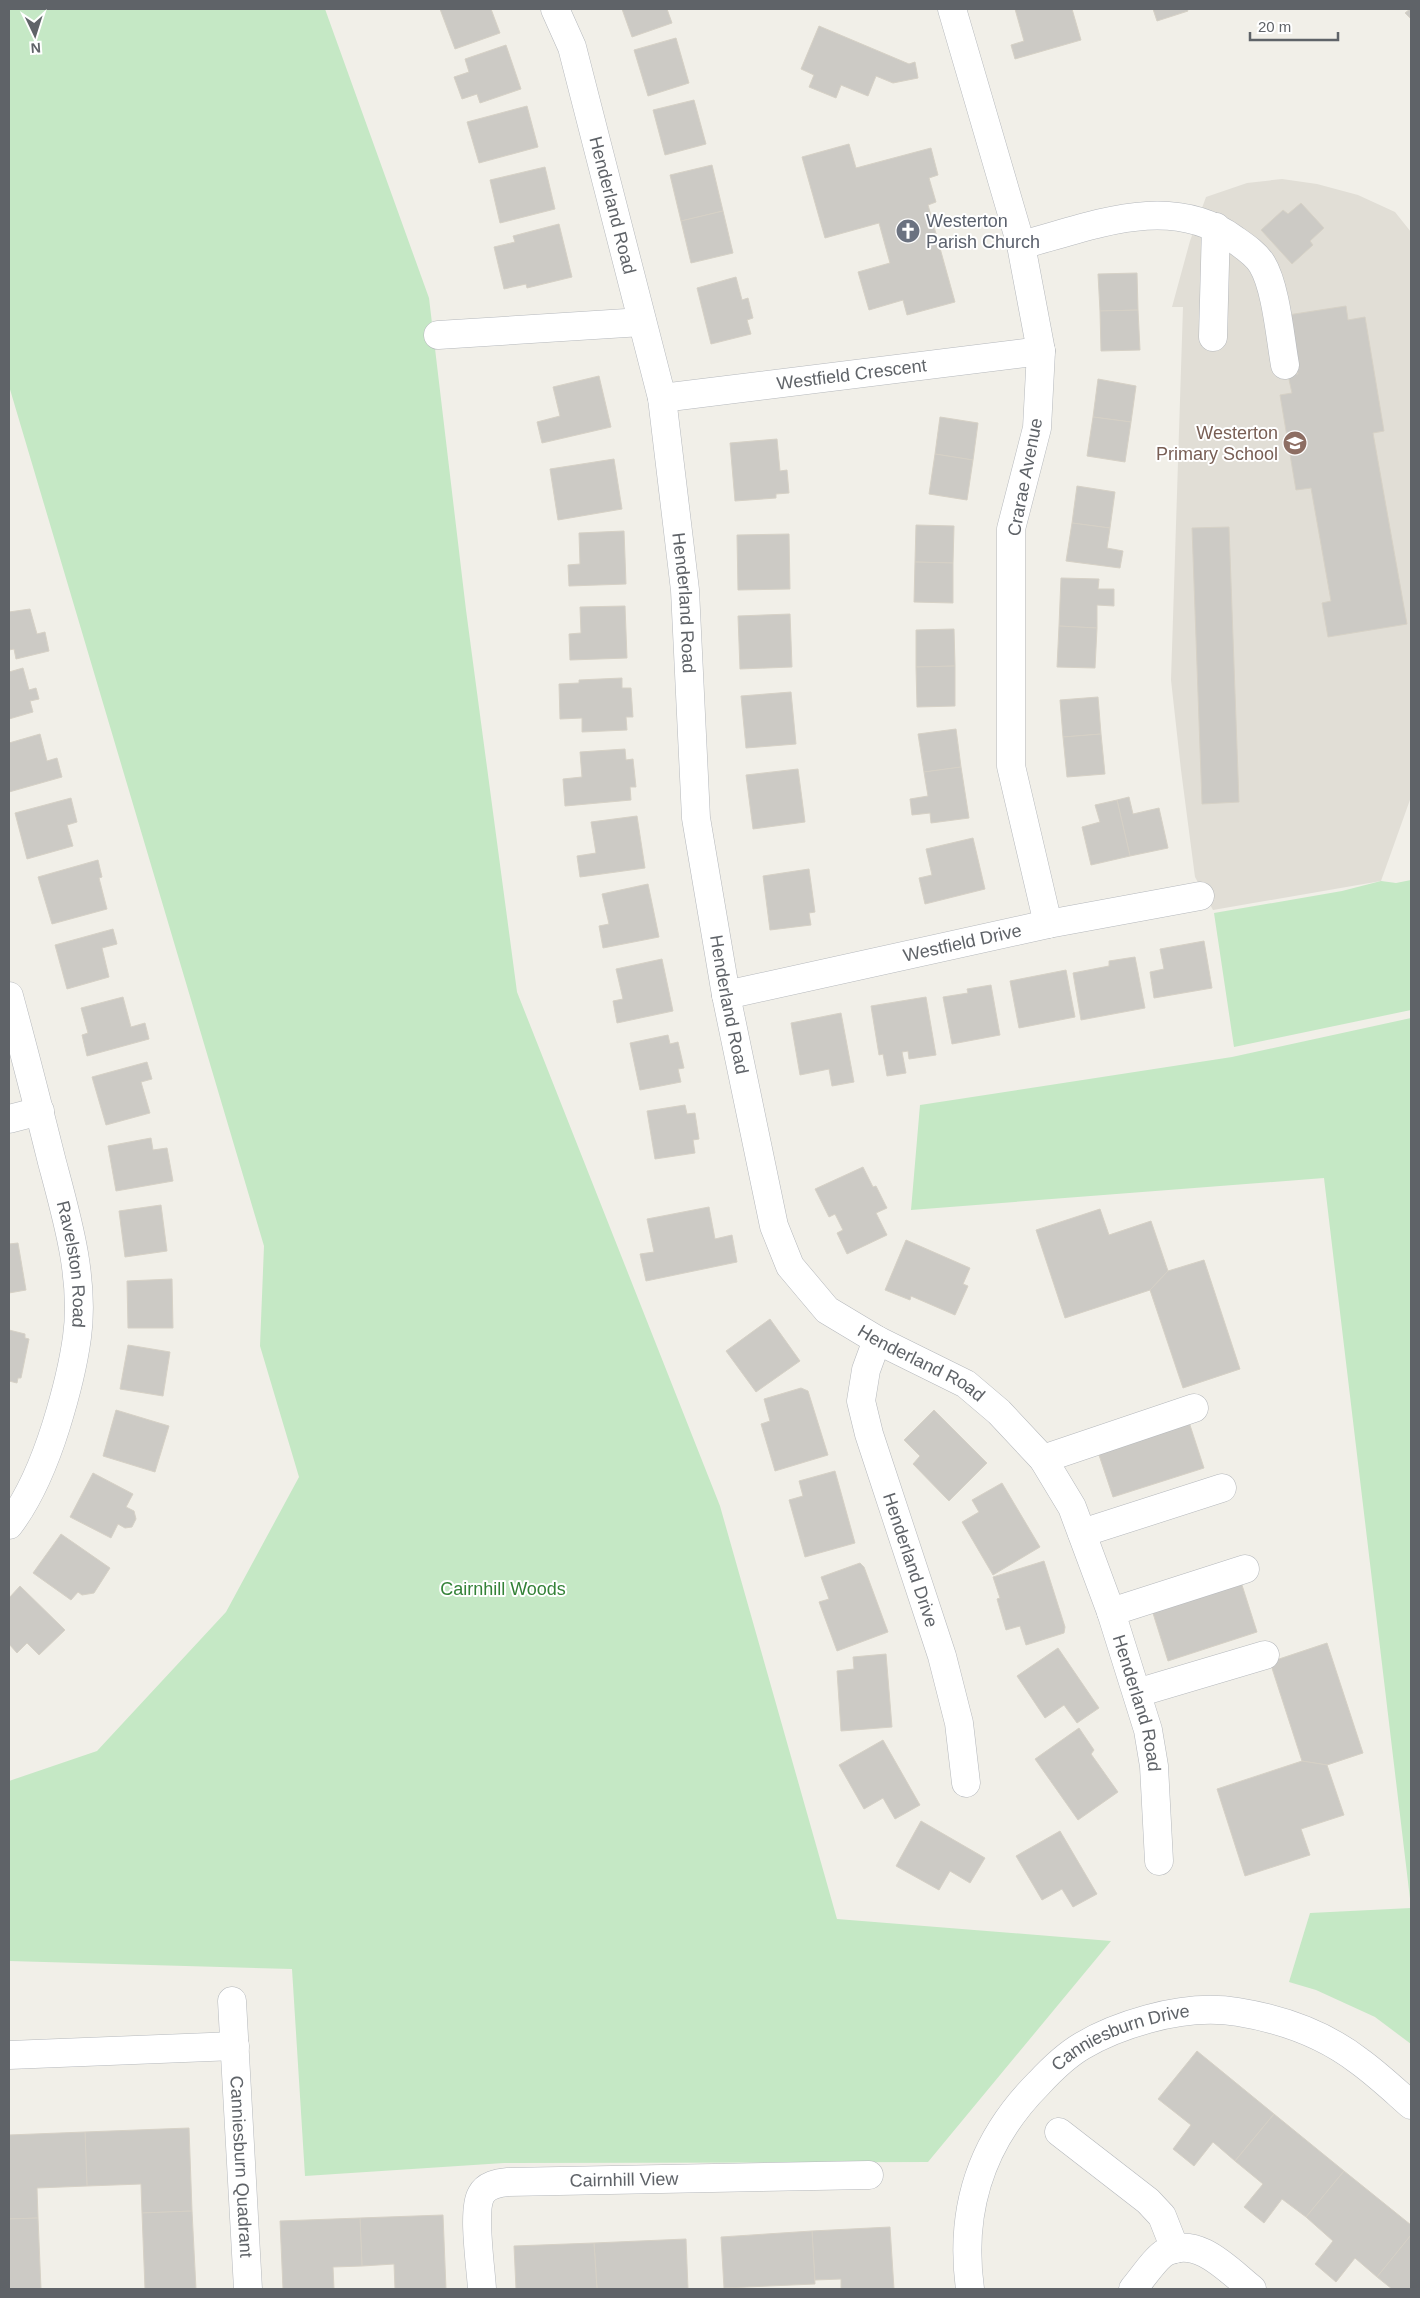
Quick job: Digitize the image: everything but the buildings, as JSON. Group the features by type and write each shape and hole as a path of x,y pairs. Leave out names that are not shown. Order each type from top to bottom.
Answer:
{"street":[{"name":"Henderland Road","path":"555,9 572,47 662,398 685,590 696,818 726,994 774,1226 790,1266 827,1310 878,1340 966,1384 998,1412 1043,1459 1072,1507 1111,1612 1148,1730 1154,1766 1159,1862"},
{"name":"Crarae Avenue","path":"952,9 1022,245 1041,351 1037,428 1011,529 1011,766 1048,924"},
{"path":"1022,245 1127,217 1152,214 1205,223 1247,248 1261,263 1268,279 1285,364"},
{"path":"1205,223 1213,337"},
{"path":"438,335 642,322"},
{"name":"Westfield Crescent","path":"662,398 1041,351"},
{"name":"Westfield Drive","path":"726,994 1048,924 1200,896"},
{"name":"Ravelston Road","path":"9,996 65,1211 76,1270 77,1336 66,1393 49,1448 23,1506 9,1525"},
{"path":"9,1118 40,1111"},
{"name":"Henderland Drive","path":"878,1340 866,1370 861,1401 942,1656 959,1723 966,1783"},
{"path":"1043,1459 1194,1408"},
{"path":"1082,1533 1222,1488"},
{"path":"1111,1612 1245,1569"},
{"path":"1137,1693 1265,1655"},
{"name":"Canniesburn Quadrant","path":"232,2000 248,2289"},
{"name":"Canniesburn Drive","path":"970,2289 968,2248 970,2209 978,2175 1001,2128 1025,2096 1063,2058 1083,2045 1106,2034 1173,2012 1236,2011 1277,2020 1319,2035 1358,2060 1411,2105"},
{"path":"9,2055 235,2046"},
{"path":"1059,2132 1148,2201 1162,2216 1175,2249"},
{"name":"Cairnhill View","path":"482,2289 477,2208 481,2194 493,2184 508,2182 869,2175"},
{"path":"1133,2289 1165,2252 1186,2247 1199,2249 1252,2289"}],"shaded area":[{"name":"Westerton Primary School","path":"1282,179 1317,184 1358,195 1395,212 1411,232 1411,797 1381,881 1213,910 1195,877 1171,680 1183,307 1172,307 1190,241 1206,197 1247,183"}],"green space":[{"name":"Cairnhill Woods","path":"9,9 325,9 429,298 466,610 517,992 720,1506 837,1919 1111,1941 928,2162 504,2163 305,2176 292,1969 9,1961 9,1781 97,1751 226,1612 299,1477 260,1346 264,1246 9,386"},
{"path":"1411,880 1411,1010 1234,1047 1214,913 1342,891 1381,881 1396,883"},
{"path":"1411,1018 1411,1907 1324,1178 911,1210 920,1105 1232,1057"},
{"path":"1411,1908 1411,2044 1375,2017 1316,1990 1289,1982 1310,1913"}],"place":[{"name":"Westerton Parish Church","path":"908,231"},
{"name":"Westerton Primary School","path":"1295,443"}]}
